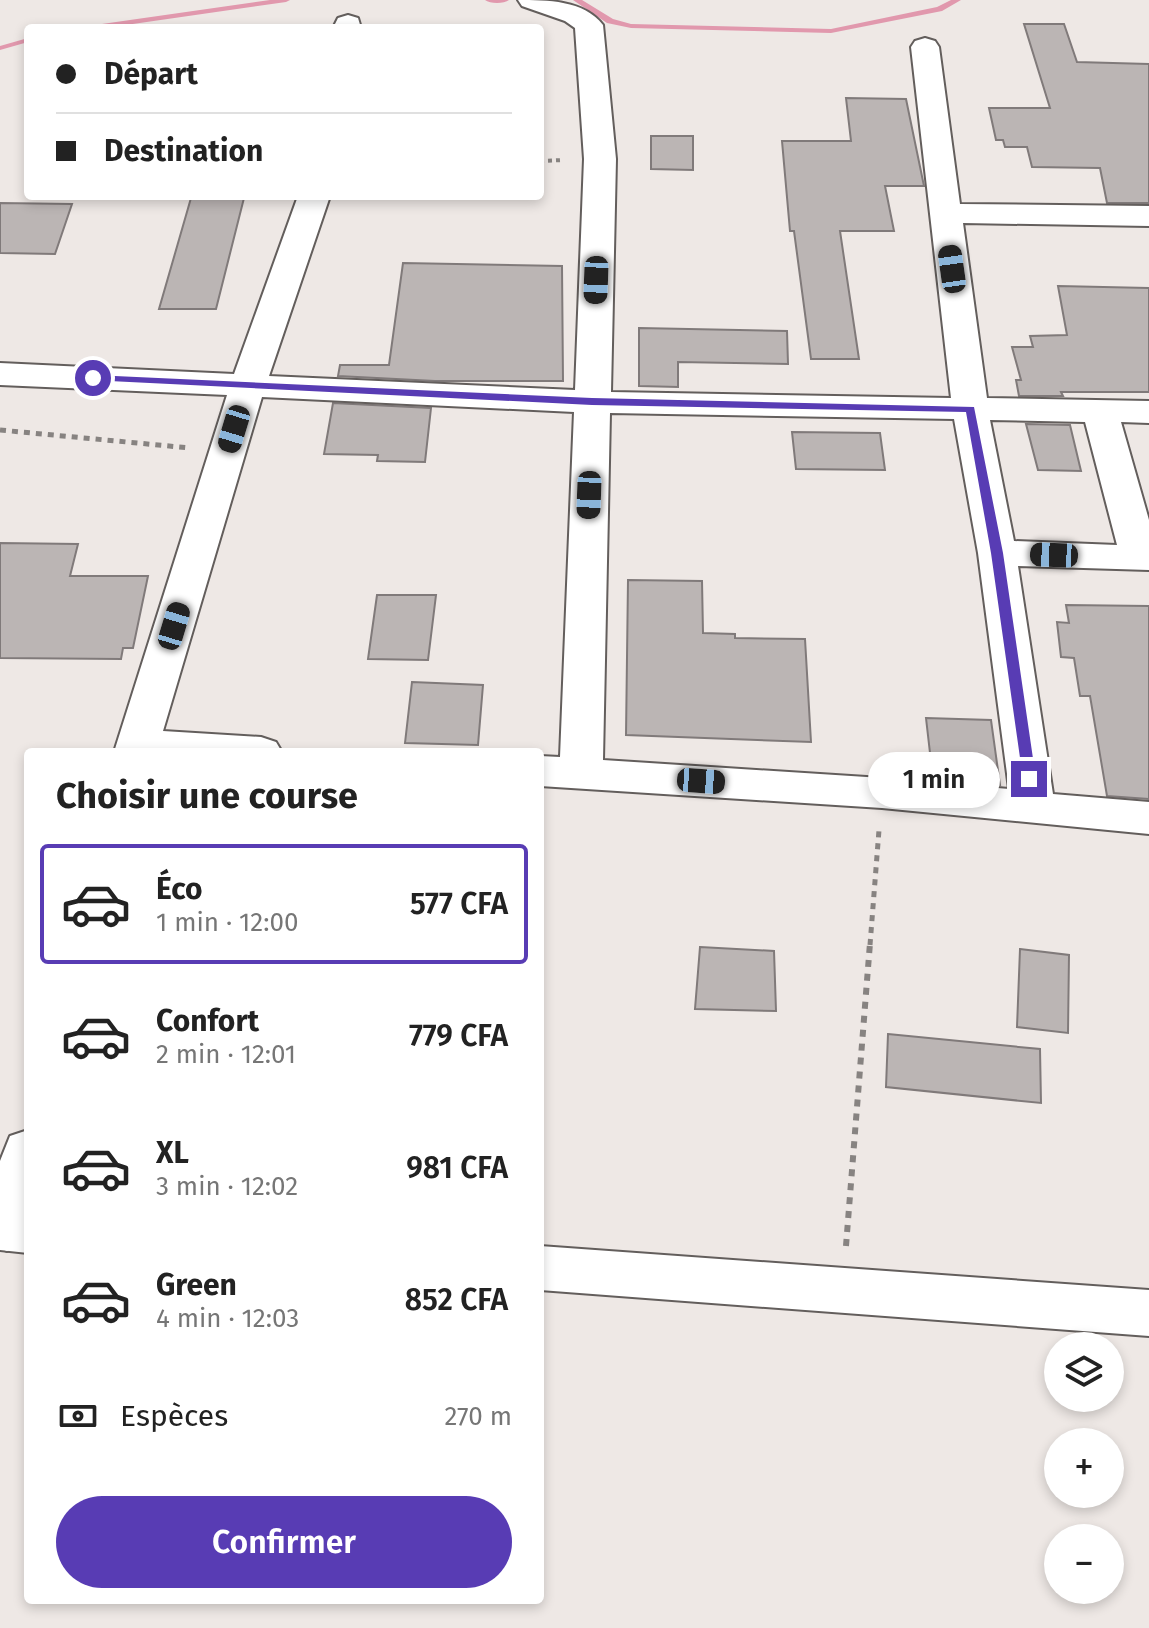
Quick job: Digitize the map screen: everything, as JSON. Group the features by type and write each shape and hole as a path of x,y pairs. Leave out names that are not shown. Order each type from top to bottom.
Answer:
{"street":[{"path":"532,0 575,15 589,25 600,159 592,402 560,772 882,793 1149,818"},
{"path":"925,47 970,409 997,553 1033,807"},
{"path":"136,748 248,385 313,200"},
{"path":"944,213 1149,216"},
{"path":"0,374 592,402 1149,412"},
{"path":"997,553 1144,557 1100,411"},
{"path":"12,1229 24,1170"},
{"path":"544,1268 1149,1313"}],"path":[{"path":"0,430 93,441 228,450"},
{"path":"842,1290 882,793"}],"building":[{"path":"1024,24 1064,24 1077,62 1149,64 1149,203 1107,203 1100,168 1032,167 1027,147 1005,147 1003,140 996,140 989,108 1050,108"},
{"path":"846,98 906,99 924,186 885,186 894,231 840,231 859,359 811,359 794,231 790,231 782,141 851,141"},
{"path":"651,136 693,136 693,170 651,169"},
{"path":"190,200 243,200 216,309 159,309"},
{"path":"0,203 72,204 55,254 0,253"},
{"path":"403,263 562,266 563,381 435,381 338,376 340,365 389,365"},
{"path":"1058,286 1149,288 1149,392 1061,392 1063,396 1019,396 1016,380 1021,380 1012,347 1033,347 1030,336 1067,335"},
{"path":"639,328 787,331 788,364 678,362 678,387 639,386"},
{"path":"333,403 431,408 425,462 377,461 378,455 324,454"},
{"path":"1026,424 1070,425 1081,471 1038,470"},
{"path":"792,432 880,433 885,470 796,469"},
{"path":"0,543 78,544 70,576 148,576 133,648 123,648 121,659 0,658"},
{"path":"628,580 702,581 703,633 735,634 735,638 805,639 811,742 626,735"},
{"path":"377,595 436,595 428,660 368,659"},
{"path":"1066,605 1149,606 1149,799 1107,796 1090,696 1080,696 1074,658 1061,657 1057,622 1069,623"},
{"path":"412,682 483,685 478,745 405,743"},
{"path":"926,718 991,720 1000,785 933,779"},
{"path":"700,947 774,951 776,1011 695,1009"},
{"path":"1020,949 1069,955 1068,1033 1017,1027"},
{"path":"888,1034 1040,1049 1041,1103 886,1087"}],"waterway":[{"path":"116,24 286,0"},
{"path":"489,0 505,0"},
{"path":"577,0 610,21 631,26 831,31 939,9 957,0"},
{"path":"0,48 24,41"}],"route":[{"path":"93,378 592,402 970,409 997,553 1029,779"}]}
